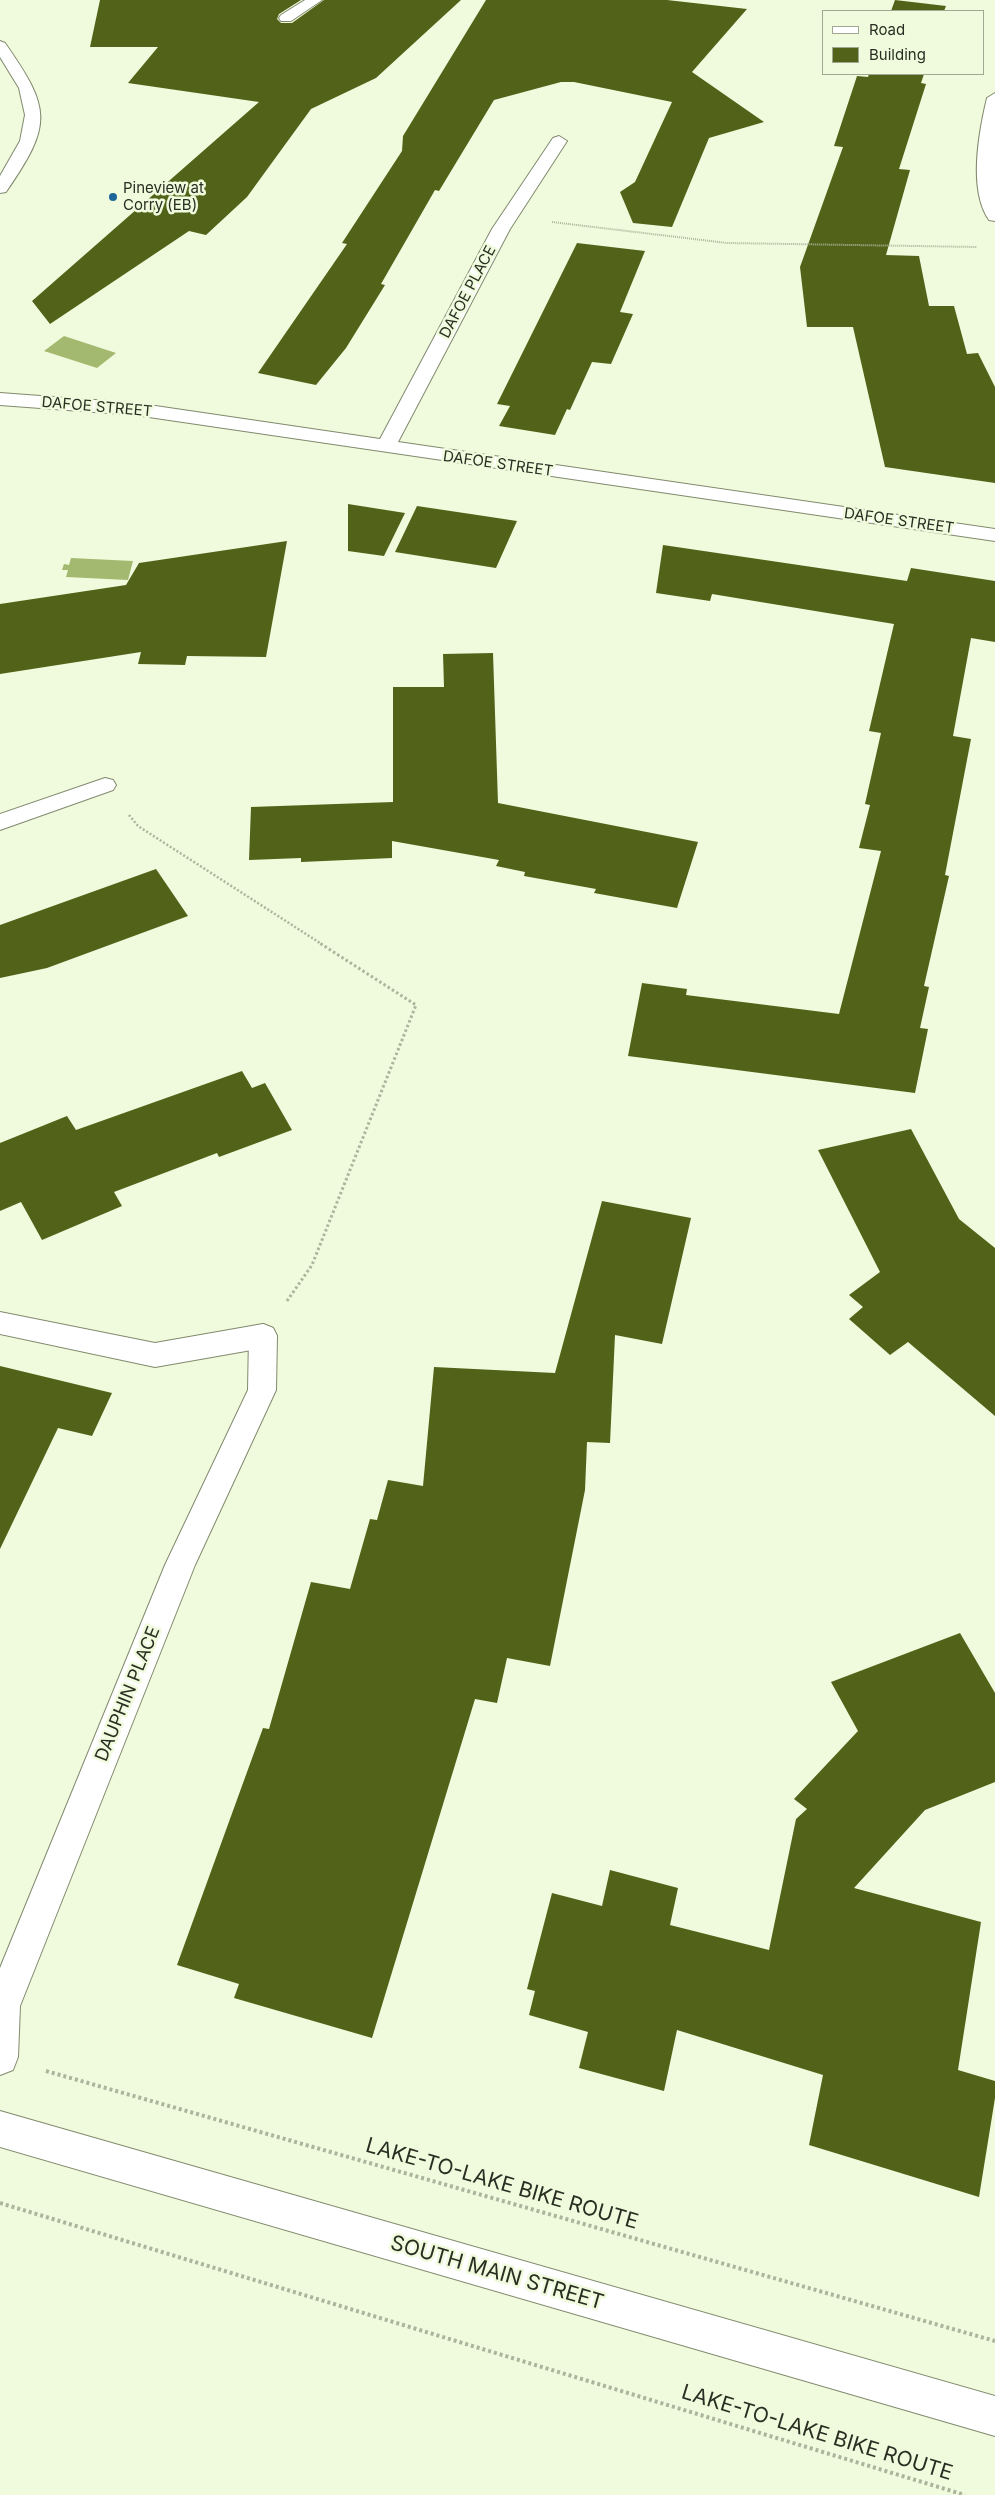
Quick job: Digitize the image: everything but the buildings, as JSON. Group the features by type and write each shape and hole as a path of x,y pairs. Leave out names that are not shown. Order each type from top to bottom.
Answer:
{"street":[{"path":"286,18 315,0"},
{"path":"0,46 28,90 32,104 33,121 21,159 0,188"},
{"path":"994,105 984,155 987,193 995,216"},
{"name":"DAFOE PLACE","path":"386,448 509,217 559,141"},
{"name":"DAFOE STREET","path":"0,399 135,409 386,448 995,535"},
{"path":"0,822 105,785"},
{"path":"0,1323 155,1355 263,1336"},
{"name":"DAUPHIN PLACE","path":"0,2057 2,2006 180,1565 262,1390 263,1336"},
{"name":"SOUTH MAIN STREET","path":"0,2129 995,2416"}],"path":[{"path":"509,217 727,243 985,247"},
{"path":"105,785 138,826 416,1005 312,1265 263,1336"},
{"name":"LAKE-TO-LAKE BIKE ROUTE","path":"38,2069 995,2341"},
{"name":"LAKE-TO-LAKE BIKE ROUTE","path":"0,2203 965,2495"}],"shaded area":[{"path":"64,336 116,353 97,368 44,351"},
{"path":"71,558 133,561 128,580 66,577 68,570 62,570 64,564 69,565"}],"place":[{"name":"Pineview at Corry (EB)","path":"113,197"}]}
